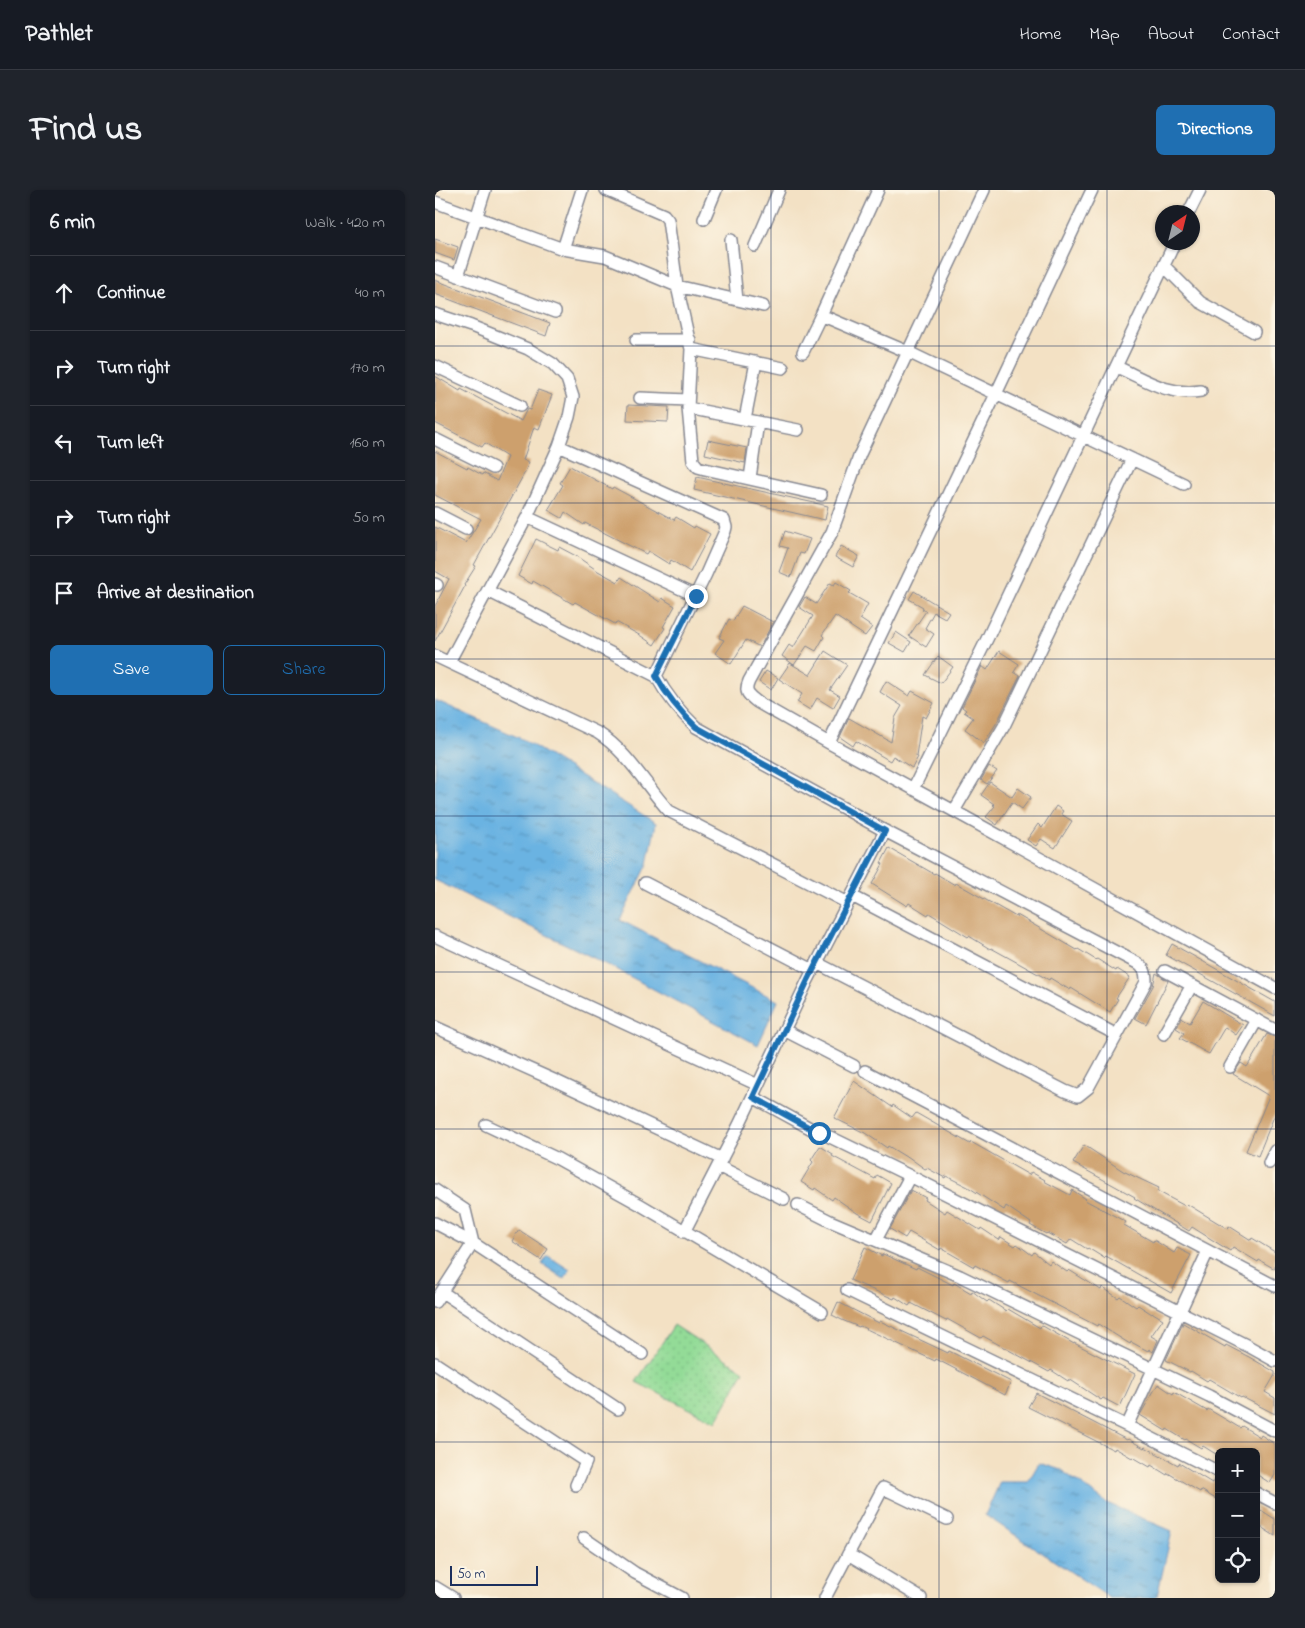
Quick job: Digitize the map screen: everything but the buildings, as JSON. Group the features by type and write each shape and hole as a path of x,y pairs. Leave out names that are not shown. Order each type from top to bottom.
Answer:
{"street":[{"path":"458,276 485,190"},
{"path":"606,190 667,217 677,286 690,345 687,404 695,465 705,469 821,495"},
{"path":"704,219 716,190"},
{"path":"755,246 779,190"},
{"path":"803,352 879,190"},
{"path":"984,190 860,454 832,532 746,688 750,697 829,743 1275,988"},
{"path":"829,743 997,394 1092,190"},
{"path":"1192,205 1200,190"},
{"path":"563,249 578,191"},
{"path":"435,202 563,249 605,256 677,286 763,306"},
{"path":"731,240 737,300"},
{"path":"913,788 988,637 1171,250"},
{"path":"1164,266 1200,302 1254,332"},
{"path":"435,267 555,312"},
{"path":"435,314 528,349 553,364 567,379 573,397 569,417 559,446 527,517 449,662"},
{"path":"821,315 908,352 1184,484"},
{"path":"636,340 690,345 783,368"},
{"path":"745,419 757,362"},
{"path":"435,366 521,406"},
{"path":"1117,366 1175,392 1189,393 1201,391"},
{"path":"640,398 687,404 799,430"},
{"path":"751,478 758,422"},
{"path":"435,439 493,468"},
{"path":"559,446 724,520 725,531 696,596 656,676"},
{"path":"954,811 1004,726 1132,459"},
{"path":"435,513 466,529"},
{"path":"527,517 696,596"},
{"path":"488,591 656,676 679,712 696,727 885,831 1143,967 1146,973 1146,982 1088,1088 1078,1096 1072,1095 645,883"},
{"path":"435,656 598,733 621,752 669,811 850,899 1117,1035"},
{"path":"684,1232 753,1097 815,966 885,831"},
{"path":"435,936 758,1085"},
{"path":"1165,970 1275,1030"},
{"path":"1164,1034 1192,985"},
{"path":"1230,1068 1257,1020"},
{"path":"435,1027 556,1081 720,1163 784,1199"},
{"path":"784,1030 1275,1286"},
{"path":"753,1097 824,1135 1275,1361"},
{"path":"486,1125 558,1158 822,1312"},
{"path":"1269,1163 1275,1151"},
{"path":"876,1240 909,1176"},
{"path":"435,1190 465,1210 473,1243 437,1297 618,1409"},
{"path":"799,1205 830,1221 960,1276 1209,1396 1275,1431"},
{"path":"435,1223 473,1243 642,1354"},
{"path":"1127,1426 1208,1251"},
{"path":"847,1290 1215,1470"},
{"path":"435,1363 586,1462 575,1485"},
{"path":"825,1598 883,1488 947,1519"},
{"path":"1260,1495 1275,1503"},
{"path":"584,1538 635,1573 682,1598"},
{"path":"848,1554 921,1598"},
{"path":"435,1587 449,1597"}],"green space":[{"path":"674,1325 744,1371 716,1422 636,1382"}],"water":[{"path":"435,700 524,740 656,823 648,864 620,920 778,1001 758,1045 614,968 435,880"},
{"path":"548,1256 570,1270 564,1279 542,1264"},
{"path":"1039,1463 1061,1470 1107,1503 1172,1531 1157,1596 1154,1598 1110,1598 985,1515 1000,1482 1028,1482"}],"route":[{"path":"696,596 656,676 679,712 696,727 885,831 808,980 753,1097 819,1133"}]}
